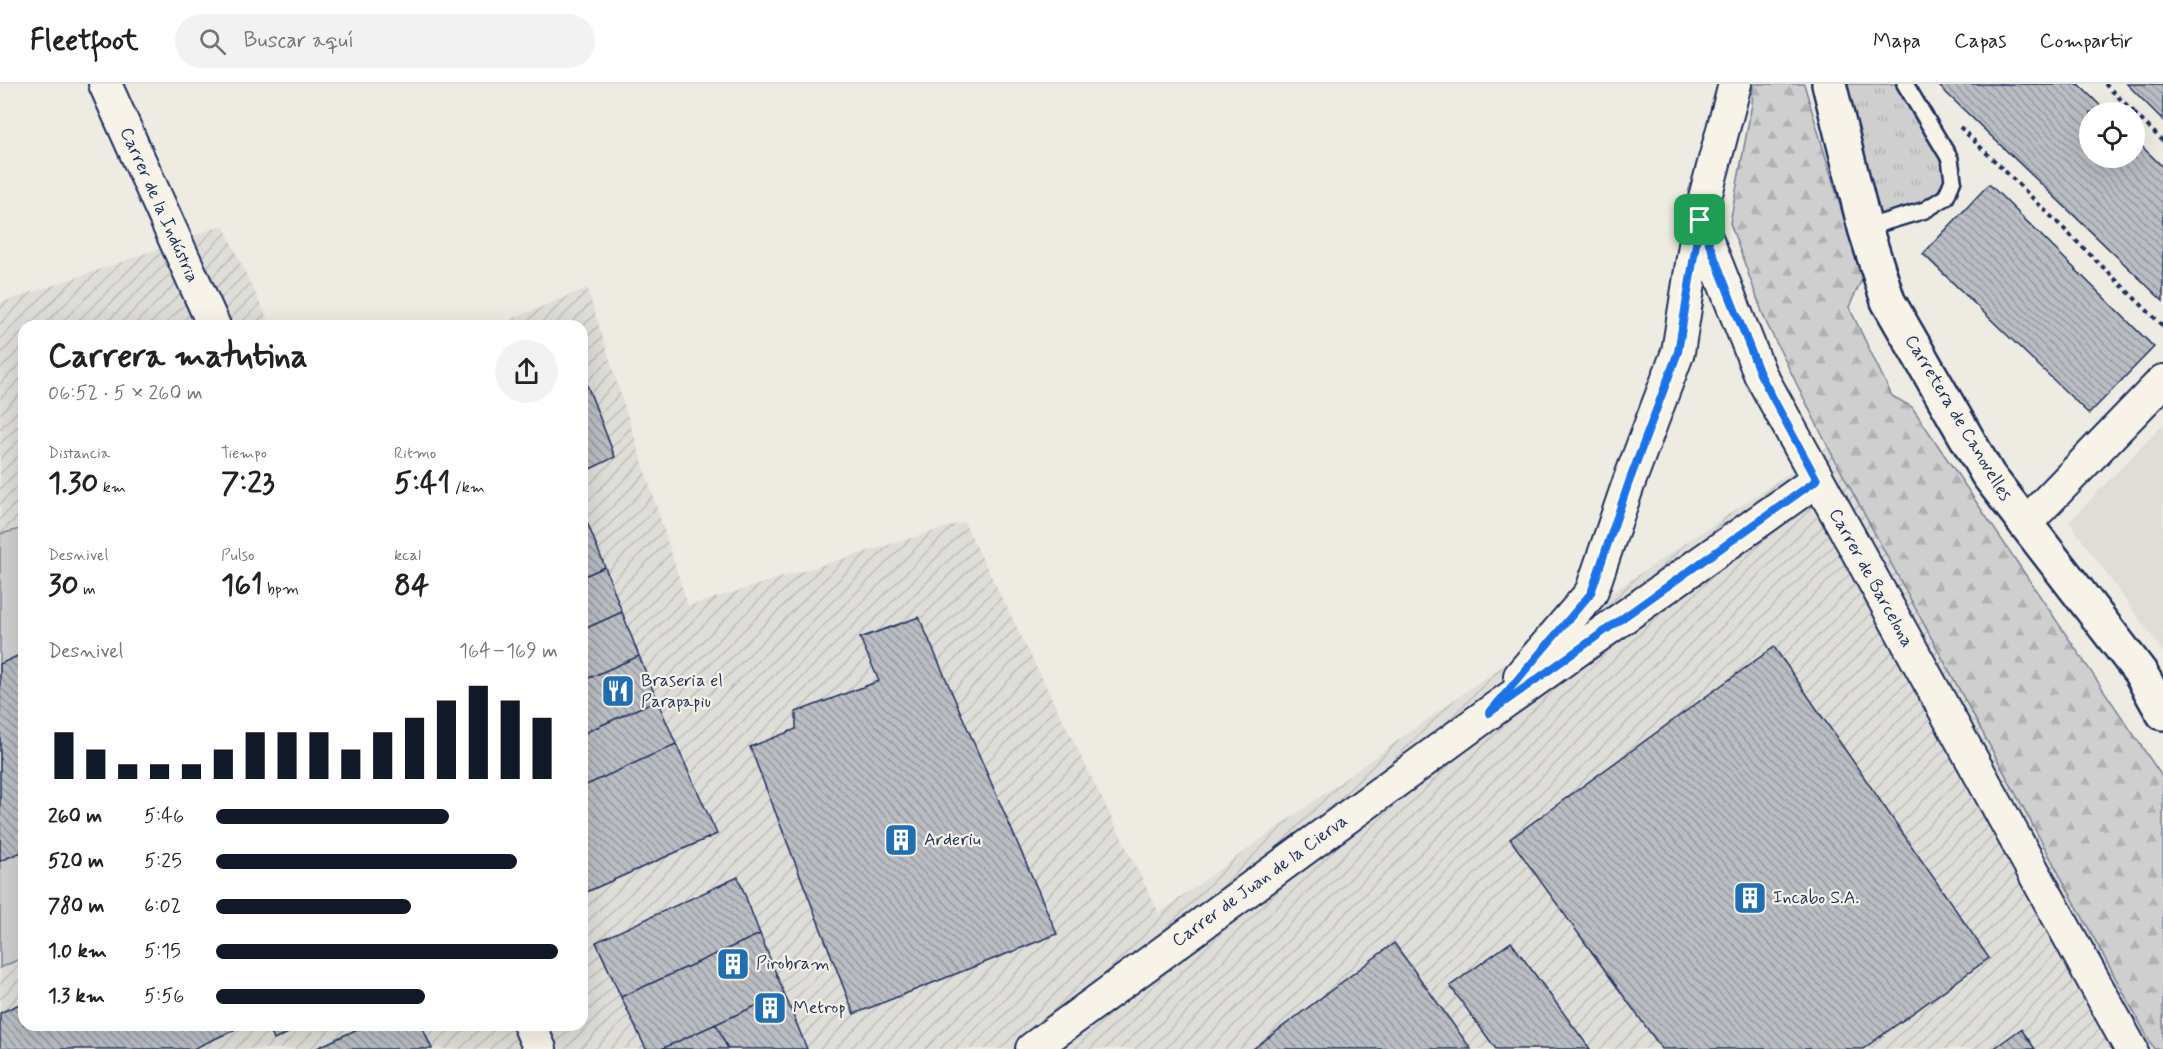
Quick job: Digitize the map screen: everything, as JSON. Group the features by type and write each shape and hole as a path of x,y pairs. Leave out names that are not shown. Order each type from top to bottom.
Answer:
{"street":[{"name":"Carrer de la Indústria","path":"105,84 211,320"},
{"path":"1700,220 1735,84"},
{"name":"Carretera de Canovelles","path":"1829,84 1865,228 1888,301 1988,475 2140,672 2163,714"},
{"name":"Carrer de Barcelona","path":"1700,220 1760,374 2131,1049"},
{"name":"Carrer de Juan de la Cierva","path":"1489,713 1591,593 1629,482 1678,352 1700,220"},
{"path":"2025,524 2163,381"},
{"name":"Carrer de Juan de la Cierva","path":"1032,1049 1489,713 1817,480"},
{"path":"532,1031 540,1049"}],"lane":[{"path":"1865,228 1925,210 1946,197 1953,180 1950,159 1905,84"}],"path":[{"path":"2105,84 2123,102"},
{"path":"2145,124 2163,141"},
{"path":"1959,126 2163,326"}],"shaded area":[{"path":"223,225 268,320 18,320 18,1031 588,1031 588,320 510,320 587,288 688,606 964,522 1159,913 1472,687 1828,447 2154,1049 0,1049 0,303"},
{"path":"2163,424 2163,652 2069,522"}],"green space":[{"path":"1753,84 1804,84 1862,279 1849,307 1892,396 1912,407 2163,778 2163,1049 2154,1049 1828,447 1765,320 1730,223 1752,104"},
{"path":"1845,84 1897,84 1912,114 1944,161 1944,184 1927,201 1872,216"},
{"path":"18,530 18,960 0,968 0,534"}],"building":[{"path":"1937,84 2078,84 2097,102 2079,102 2079,168 2145,168 2145,150 2163,167 2163,301"},
{"path":"2127,84 2163,84 2163,120"},
{"path":"1989,184 2154,347 2089,414 1923,254"},
{"path":"588,387 615,457 588,470"},
{"path":"588,524 605,567 588,574"},
{"path":"605,567 622,612 588,627 588,574"},
{"path":"622,612 639,656 588,678 588,627"},
{"name":"Arderiu","path":"919,617 1057,934 854,1014 750,747 796,729 796,712 879,681 860,638"},
{"name":"Incabo S.A.","path":"1774,647 1989,958 1863,1049 1662,1049 1510,839"},
{"path":"18,656 18,854 0,861 0,664"},
{"name":"Braseria el Parapapiu","path":"639,656 657,700 588,731 588,678"},
{"path":"657,700 676,744 588,784 588,731"},
{"path":"676,744 717,834 588,891 588,784"},
{"path":"738,877 760,934 621,997 596,942"},
{"name":"Pirobram","path":"760,934 784,993 661,1049 646,1049 621,997"},
{"path":"1511,942 1590,1049 1496,1049 1450,986"},
{"path":"1394,943 1471,1049 1253,1049"},
{"name":"Metrop","path":"784,993 807,1049 728,1049 716,1024"},
{"path":"18,1005 18,1031 232,1031 193,1049 0,1049 0,1013"},
{"path":"716,1024 728,1049 661,1049"},
{"path":"2021,1029 2035,1049 1993,1049"},
{"path":"271,1031 293,1031 274,1040"},
{"path":"353,1031 424,1031 432,1049 315,1049"}],"place":[{"name":"Braseria el Parapapiu","path":"618,691"},
{"name":"Arderiu","path":"901,840"},
{"name":"Incabo S.A.","path":"1750,898"},
{"name":"Pirobram","path":"733,964"},
{"name":"Metrop","path":"770,1008"}],"route":[{"path":"1700,220 1760,374 1817,480 1489,713 1591,593 1629,482 1678,352 1700,220"}]}
